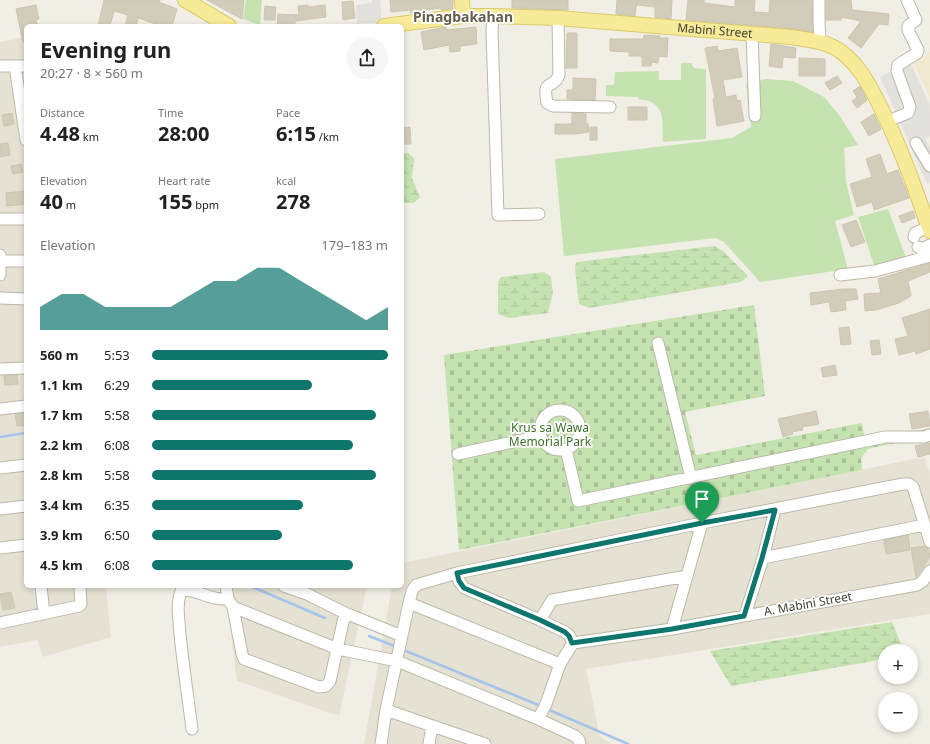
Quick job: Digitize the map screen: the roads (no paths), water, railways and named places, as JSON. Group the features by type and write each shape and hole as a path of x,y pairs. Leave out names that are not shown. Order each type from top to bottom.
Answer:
{"main road":[{"path":"185,0 226,24"},
{"path":"462,0 463,16"},
{"name":"Mabini Street","path":"402,24 463,16 558,18 791,37 820,42 839,50 853,62 863,74 888,121 909,172 929,229"}],"street":[{"path":"819,0 820,42"},
{"path":"888,121 908,113 910,110 897,75 898,66 917,53 918,50 908,30 908,26 916,20 907,0"},
{"path":"493,16 492,32 498,215 539,214"},
{"path":"558,18 560,75 558,79 546,87 545,91 547,103 553,106 610,107"},
{"path":"752,34 755,116"},
{"path":"0,66 20,66 24,117"},
{"path":"909,172 929,165 916,143"},
{"path":"0,219 24,219"},
{"path":"929,229 915,233 916,242 921,248 930,245"},
{"path":"0,254 0,275"},
{"path":"840,275 875,271 930,256"},
{"path":"0,261 24,261"},
{"path":"0,298 24,298"},
{"path":"658,343 691,478"},
{"path":"0,369 24,368"},
{"path":"0,408 24,406"},
{"path":"560,410 572,414 579,424 579,436 572,446 566,449 560,450 548,446 541,436 541,424 544,418 554,411 560,410"},
{"path":"566,449 578,501 886,438 930,435"},
{"path":"458,454 541,436"},
{"path":"0,468 24,466"},
{"path":"381,744 386,710 409,603 412,591 416,585 457,573 904,484 909,484 913,487 930,542"},
{"path":"0,509 24,506"},
{"path":"744,616 775,510"},
{"path":"672,629 702,523"},
{"path":"762,558 924,525"},
{"path":"0,548 24,545"},
{"name":"A. Mabini Street","path":"572,643 672,629 918,586 930,571"},
{"path":"457,573 459,581 464,588 540,620 565,632 569,636 572,643 560,664 542,711"},
{"path":"540,620 552,600 687,576"},
{"path":"40,588 44,614"},
{"path":"0,623 79,606 81,604 80,588"},
{"path":"226,588 244,659 319,687 326,686 330,681 345,613"},
{"path":"295,588 306,590 400,648 542,711 576,736 580,744"},
{"path":"192,729 181,648 178,597 181,591 185,590 196,592 230,603 338,649 400,648"},
{"path":"409,603 560,664"},
{"path":"386,710 432,726 465,740 485,744"},
{"path":"429,744 432,726"}],"waterway":[{"path":"0,437 24,433"},
{"path":"255,588 325,618"},
{"path":"369,636 397,647"},
{"path":"401,649 541,706"},
{"path":"547,709 628,744"}],"district":[{"name":"Pinagbakahan","path":"463,17"}],"park label":[{"name":"Krus sa Wawa Memorial Park","path":"550,435"}]}
